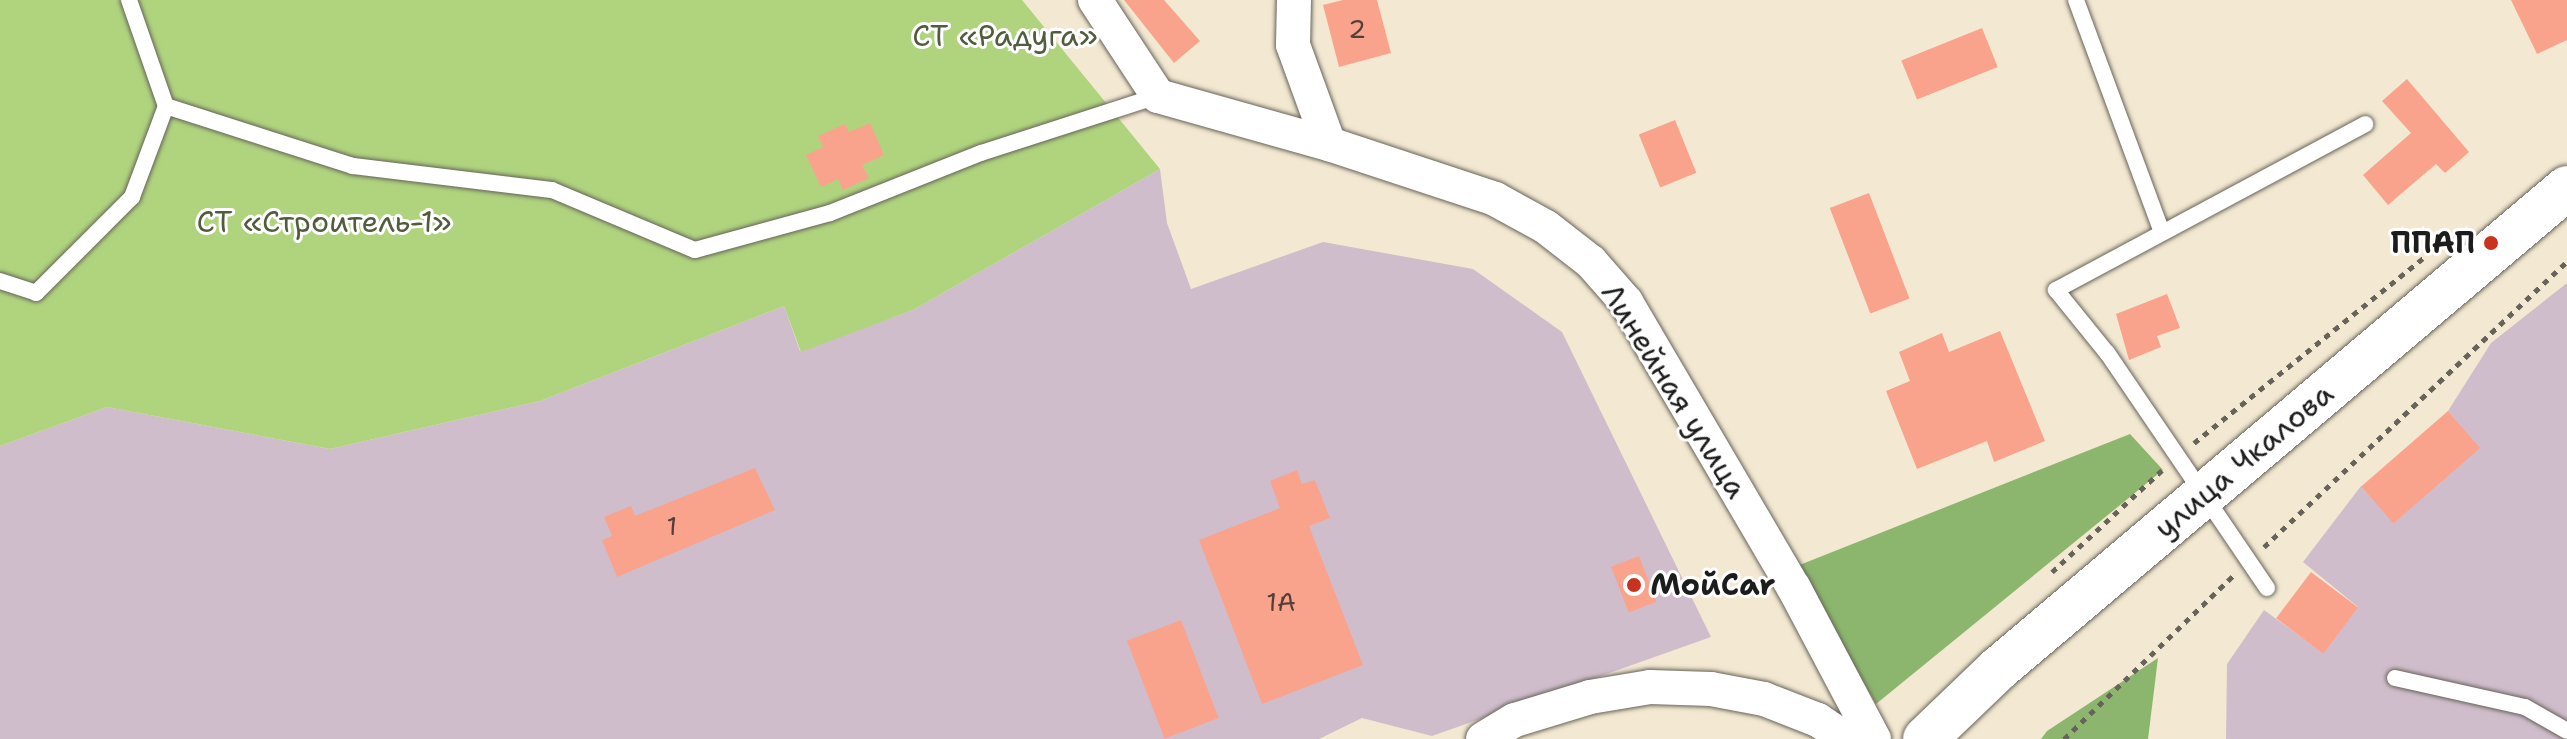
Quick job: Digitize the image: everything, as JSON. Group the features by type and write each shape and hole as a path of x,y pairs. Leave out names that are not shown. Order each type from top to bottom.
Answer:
{"main road":[{"name":"улица Чкалова","path":"1925,739 2205,493 2567,188"}],"street":[{"path":"1095,0 1158,96"},
{"path":"1294,0 1293,45 1329,144"},
{"name":"Линейная улица","path":"1158,96 1329,144 1495,199 1546,227 1591,262 1626,302 1682,392 1874,739"},
{"path":"1483,739 1530,716 1590,697 1650,687 1711,689 1764,699 1818,720 1846,739"}],"lane":[{"path":"0,281 36,293 132,197 166,106 129,0"},
{"path":"2076,0 2161,230"},
{"path":"166,106 353,166 552,190 695,250 830,213 981,153 1158,96"},
{"path":"2267,588 2205,493 2056,290 2161,230 2365,124"},
{"path":"2395,678 2525,707 2567,731"}],"path":[{"path":"2064,739 2567,261"}],"shaded area":[{"path":"1160,169 1167,223 1191,289 1323,242 1473,269 1562,332 1711,637 1432,736 1362,718 1319,739 0,739 0,446 107,407 330,449 540,401 784,306 800,351 913,310"},
{"path":"2567,283 2567,739 2226,739 2227,664 2264,610 2323,653 2358,607 2303,562 2361,486 2393,522 2479,448 2448,411 2491,343"}],"green space":[{"name":"СТ «Строитель-1»","path":"0,0 1022,0 1160,169 913,310 801,352 784,306 540,401 330,449 107,407 0,446"},
{"path":"2130,434 2163,470 1876,704 1797,566"},
{"path":"2158,658 2148,739 2041,739 2047,731"}],"building":[{"path":"1124,0 1164,0 1200,41 1174,63"},
{"path":"1343,0 1377,0 1391,53 1339,67 1323,5"},
{"path":"2511,0 2567,0 2567,40 2537,54"},
{"path":"1982,28 1998,67 1917,100 1901,61"},
{"path":"2407,79 2469,152 2445,173 2436,164 2388,205 2363,175 2411,133 2382,101"},
{"path":"1675,120 1696,173 1660,187 1639,135"},
{"path":"870,123 884,155 862,165 869,178 843,190 838,179 821,187 806,155 823,147 818,136 845,124 849,132"},
{"path":"1869,193 1909,298 1870,314 1830,208"},
{"path":"2167,294 2180,328 2157,336 2161,347 2129,360 2116,314"},
{"path":"2000,331 2045,441 1994,462 1987,441 1917,469 1886,391 1910,381 1899,352 1942,333 1949,352"},
{"path":"2448,411 2480,448 2393,523 2361,486"},
{"path":"755,468 775,510 617,577 602,540 612,536 604,517 631,506 635,516"},
{"path":"1297,470 1302,484 1315,480 1330,518 1309,526 1363,665 1262,704 1199,540 1280,508 1270,481"},
{"name":"МойCar","path":"1639,556 1657,602 1629,612 1611,567"},
{"path":"2311,572 2358,608 2323,654 2276,618"},
{"path":"1181,620 1219,718 1164,739 1127,641"}],"place":[{"name":"ППАП","path":"2491,243"},
{"name":"МойCar","path":"1634,585"}],"park label":[{"name":"СТ «Радуга»","path":"1005,36"}]}
